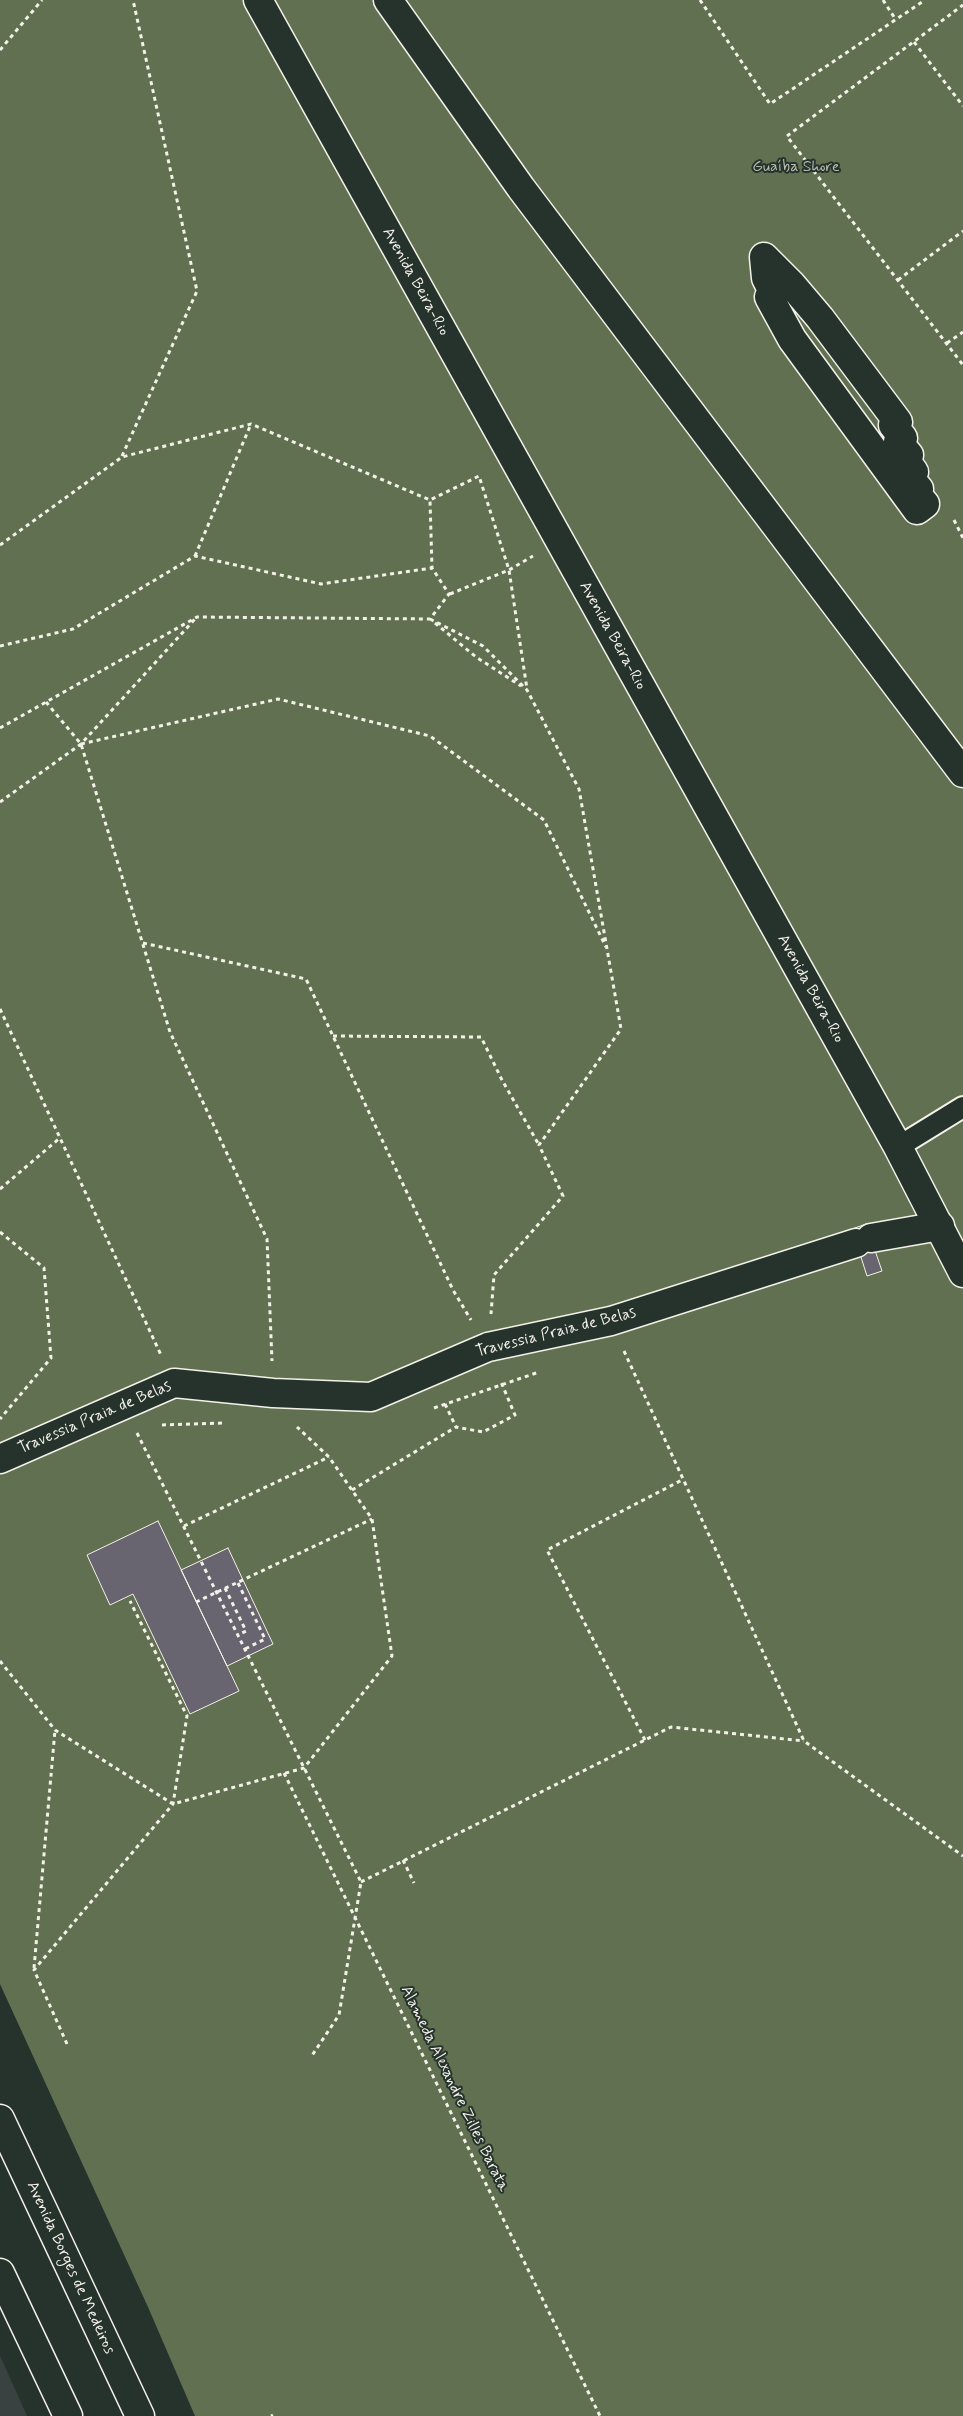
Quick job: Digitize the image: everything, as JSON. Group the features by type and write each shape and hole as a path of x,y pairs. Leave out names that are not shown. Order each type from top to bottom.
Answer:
{"main road":[{"name":"Avenida Beira-Rio","path":"258,0 898,1147 963,1273"},
{"path":"388,0 521,188 963,773"},
{"path":"764,257 820,318 898,422 893,426 903,438 898,442 909,455 904,458 914,472 908,476 919,488 915,492 925,504 917,510 792,339 769,297 774,294 766,278 764,257"},
{"name":"Travessia Praia de Belas","path":"0,1459 174,1383 273,1393 371,1397 488,1347 611,1321 864,1240 940,1226"},
{"name":"Avenida Borges de Medeiros","path":"0,2119 140,2416"},
{"path":"0,2273 68,2416"}],"lane":[{"path":"898,1147 963,1107"}],"path":[{"path":"0,50 42,0"},
{"path":"122,456 197,290 133,0"},
{"path":"700,0 770,104 925,0"},
{"path":"883,0 896,20"},
{"path":"963,5 788,138 963,365"},
{"path":"914,42 963,106"},
{"path":"898,280 963,231"},
{"path":"947,343 963,332"},
{"path":"0,646 73,629 195,556 251,424"},
{"path":"0,545 122,456 251,424 430,500 479,476 509,570 528,690 579,789 621,1029 539,1145"},
{"path":"430,500 432,568 450,594"},
{"path":"195,556 321,584 432,568"},
{"path":"430,619 450,594 509,570"},
{"path":"0,728 197,617 430,619 483,646 528,690"},
{"path":"0,802 81,744 197,617"},
{"path":"430,619 476,656 528,690"},
{"path":"81,744 278,699 430,736 544,820 607,950"},
{"path":"46,702 81,744 170,1032 266,1239 273,1393"},
{"path":"142,943 306,979 454,1290 488,1347 515,1415 483,1432 456,1427 352,1490"},
{"path":"0,1009 174,1383"},
{"path":"333,1036 482,1037 502,1080 539,1145 563,1196 494,1275 488,1347"},
{"path":"0,1189 61,1137"},
{"path":"0,1232 44,1268 51,1358 0,1419"},
{"path":"611,1321 682,1480 804,1741 963,1856"},
{"path":"0,1661 55,1730 173,1804 304,1768 392,1656 372,1519 329,1457 290,1421"},
{"path":"133,1426 218,1592 361,1882 339,2015 311,2056"},
{"path":"184,1526 329,1457"},
{"path":"645,1740 547,1550 682,1480"},
{"path":"196,1602 372,1519"},
{"path":"238,1583 265,1639 245,1649"},
{"path":"225,1588 246,1632 238,1635"},
{"path":"34,1970 173,1804 186,1716 130,1601"},
{"path":"361,1882 671,1726 804,1741"},
{"path":"55,1730 34,1970 67,2044"},
{"name":"Alameda Alexandre Zilles Barata","path":"284,1773 600,2416"},
{"path":"403,1860 414,1883"}],"shaded area":[{"path":"0,2356 27,2416 0,2416"}],"green space":[{"name":"Guaíba Shore","path":"0,0 963,0 963,2416 195,2416 148,2307 0,1984"}],"building":[{"path":"866,1224 882,1271 867,1276 852,1229"},
{"path":"158,1521 239,1691 190,1714 133,1594 110,1605 87,1555"},
{"path":"228,1548 273,1644 227,1666 181,1570"}]}
